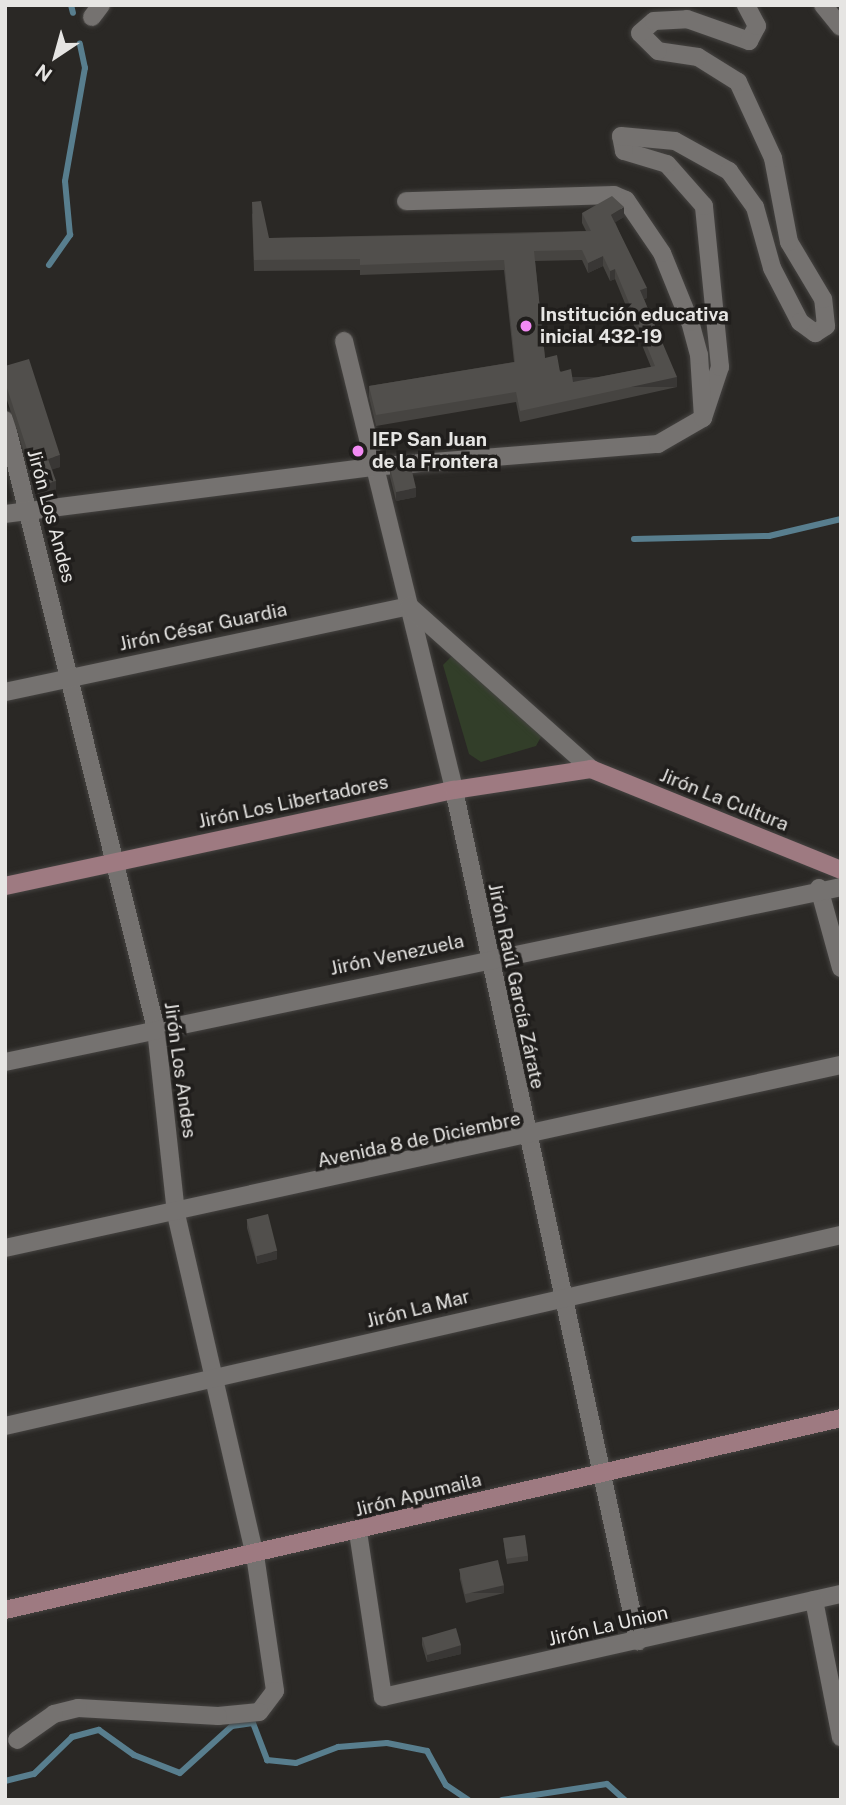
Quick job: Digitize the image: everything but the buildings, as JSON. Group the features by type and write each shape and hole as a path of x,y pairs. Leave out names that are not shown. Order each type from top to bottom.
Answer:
{"street":[{"path":"5,514 371,467 658,444 703,418 720,367 704,206 667,164 624,151 621,136 675,141 729,171 755,207 772,268 795,314 815,333 826,326 823,299 789,242 773,158 738,82 698,57 658,51 640,33 654,21 687,19 749,41 758,26 746,5"},
{"path":"823,5 841,27"},
{"path":"406,201 614,195 626,200 662,253 690,322 699,355 703,418"},
{"name":"Jirón Raúl García Zárate","path":"344,341 371,467 409,606 454,789 526,1139 606,1471 638,1641"},
{"name":"Jirón Los Andes","path":"5,420 72,675 156,1029 176,1214 255,1555 275,1691 259,1712 218,1716 78,1708 54,1714 17,1740"},
{"path":"409,606 591,769"},
{"name":"Jirón César Guardia","path":"5,692 72,675 409,606"},
{"name":"Jirón Los Libertadores","path":"5,886 454,789 591,769"},
{"name":"Jirón La Cultura","path":"591,769 838,867"},
{"name":"Jirón Venezuela","path":"5,1062 490,956 819,888 841,887"},
{"path":"819,888 841,968"},
{"name":"Avenida 8 de Diciembre","path":"5,1248 526,1139 841,1065"},
{"name":"Jirón La Mar","path":"5,1426 216,1379 565,1295 841,1235"},
{"name":"Jirón Apumaila","path":"5,1610 358,1532 606,1471 841,1418"},
{"name":"Jirón La Union","path":"358,1532 383,1697 841,1594"},
{"path":"814,1600 840,1725"}],"green space":[{"path":"452,656 545,730 536,746 481,762 469,754 443,665"}],"waterway":[{"path":"71,5 73,13"},
{"path":"49,265 70,235 65,181 85,68 80,44"},
{"path":"634,539 769,536 841,519"},
{"path":"5,1781 34,1774 72,1737 99,1730 134,1755 180,1773 232,1726 253,1723 267,1760 296,1763 338,1747 387,1743 427,1751 446,1785 468,1800"},
{"path":"502,1800 607,1784 625,1800"}],"place":[{"name":"Institución educativa inicial 432-19","path":"526,326"},
{"name":"IEP San Juan de la Frontera","path":"358,451"}]}
